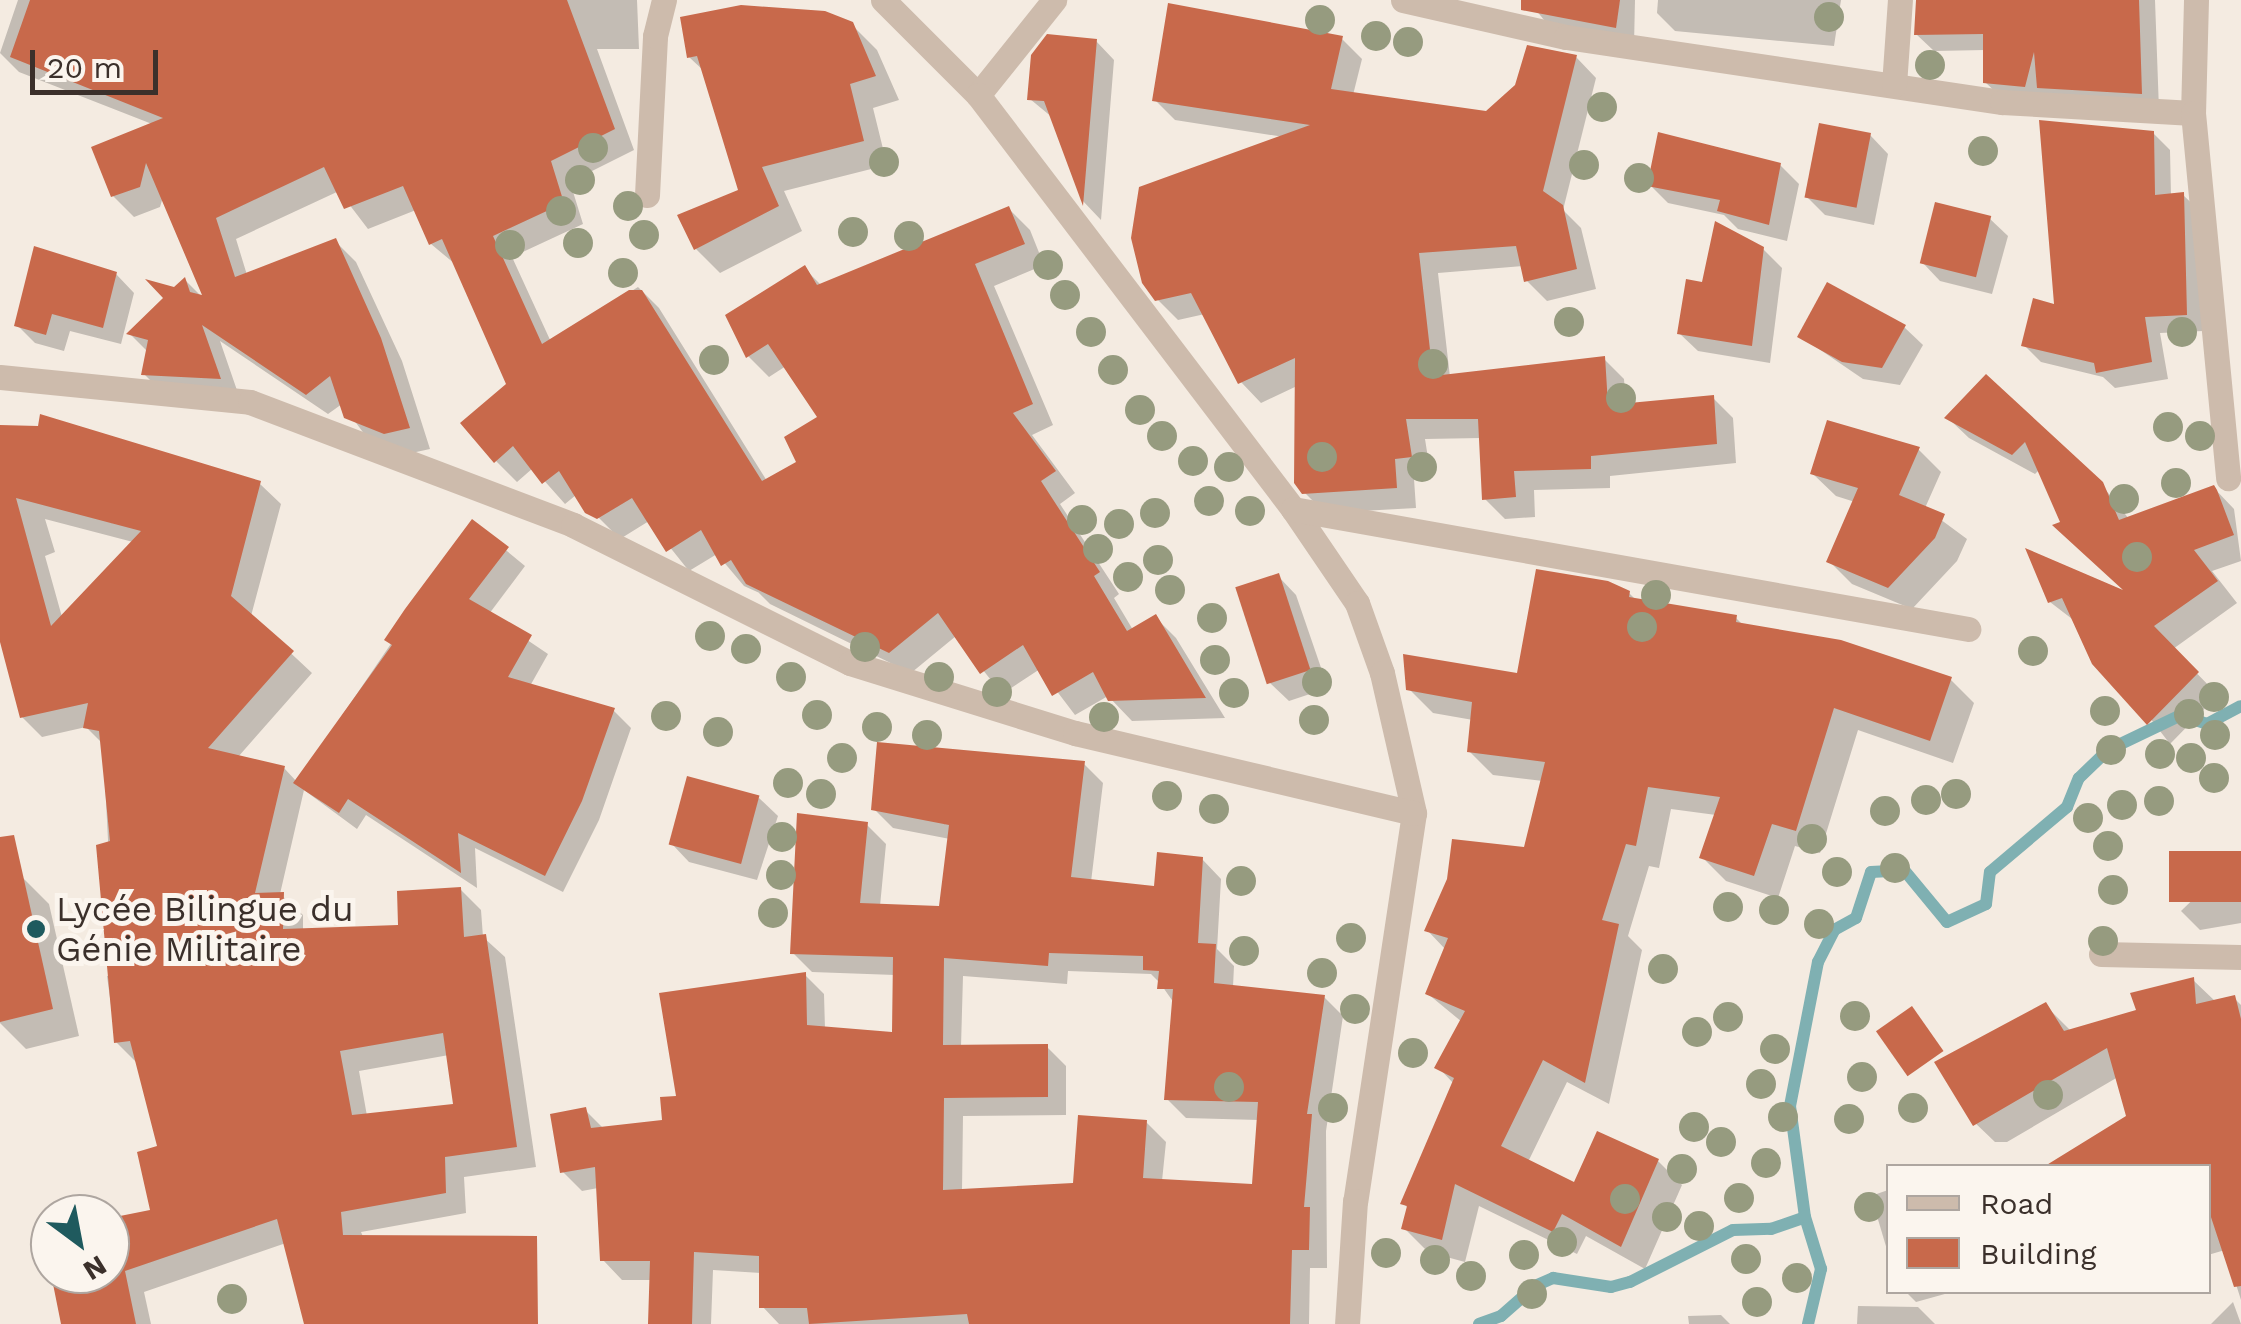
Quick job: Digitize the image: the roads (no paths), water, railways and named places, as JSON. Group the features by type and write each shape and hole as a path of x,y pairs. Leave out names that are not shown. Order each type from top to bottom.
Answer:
{"street":[{"path":"647,195 655,36 664,0"},
{"path":"882,0 978,95 1293,509 1357,602 1382,673 1414,813 1355,1202 1347,1324"},
{"path":"978,95 1054,0"},
{"path":"1404,0 1566,37 2002,102 2193,112"},
{"path":"1894,85 1900,0"},
{"path":"2196,0 2193,112 2228,478"},
{"path":"0,377 250,402 573,525 867,669 1075,733 1414,813"},
{"path":"1293,509 1968,629"},
{"path":"2101,954 2241,958"}],"waterway":[{"path":"1808,1324 1821,1269 1805,1217 1790,1106 1818,962 1834,930 1856,918 1871,872 1904,870 1947,922 1986,904 1990,872 2067,807 2079,778 2108,750 2181,715 2207,724 2241,706"},
{"path":"1479,1324 1501,1316 1535,1286 1553,1278 1611,1287 1630,1282 1733,1230 1771,1229 1805,1217"}],"place":[{"name":"Lycée Bilingue du Génie Militaire","path":"36,929"}]}
